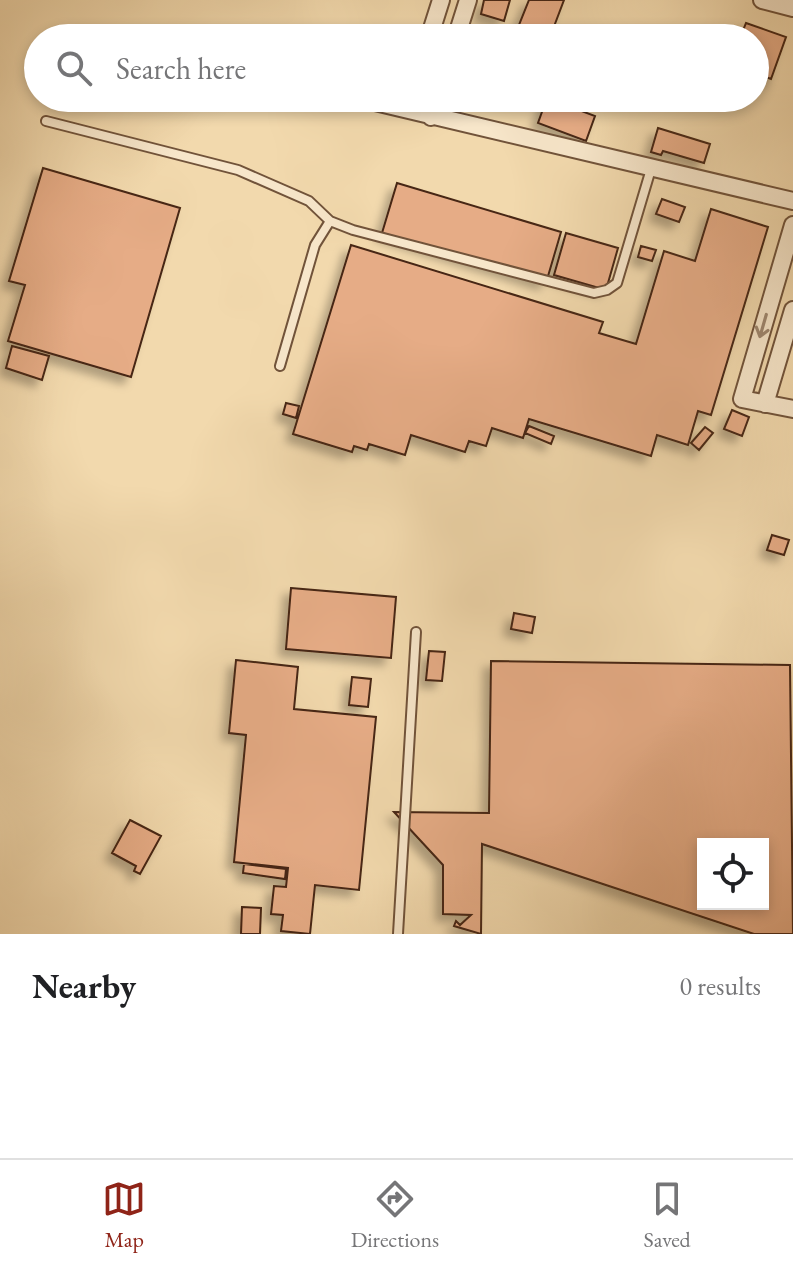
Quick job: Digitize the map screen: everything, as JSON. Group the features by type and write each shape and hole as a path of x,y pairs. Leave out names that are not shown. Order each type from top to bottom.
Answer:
{"street":[{"path":"433,24 441,0"},
{"path":"460,24 468,0"},
{"path":"762,0 793,8"},
{"path":"422,112 431,117 793,201"},
{"path":"431,117 433,112"},
{"path":"793,225 742,399 793,409"},
{"path":"765,404 793,310"}],"lane":[{"path":"46,121 238,170 309,201 330,221 594,293 607,290 617,283 651,169"},
{"path":"280,366 315,245 330,221"},
{"path":"398,934 416,632"}],"building":[{"path":"484,0 510,0 504,21 481,14"},
{"path":"529,0 564,0 555,24 519,24"},
{"path":"769,31 786,37 769,78"},
{"path":"542,112 584,112 595,116 586,141 538,123"},
{"path":"658,128 710,144 704,163 663,151 661,155 651,152"},
{"path":"43,168 180,208 131,377 8,341 25,285 9,281"},
{"path":"397,183 561,232 546,283 382,233"},
{"path":"662,199 685,207 679,222 656,214"},
{"path":"711,209 768,227 711,415 698,411 688,445 657,435 651,456 529,419 523,438 492,428 486,446 469,441 465,452 411,435 405,455 369,444 367,450 354,446 352,452 293,434 351,245 603,322 599,333 636,344 664,251 695,261"},
{"path":"566,233 618,248 606,290 554,275"},
{"path":"641,246 656,250 652,261 638,257"},
{"path":"12,346 49,356 42,380 6,368"},
{"path":"286,403 299,406 296,418 283,414"},
{"path":"732,410 749,417 742,436 724,429"},
{"path":"529,426 554,436 551,444 525,433"},
{"path":"705,427 713,433 699,450 691,443"},
{"path":"772,535 789,540 784,555 767,550"},
{"path":"291,588 396,597 391,658 286,649"},
{"path":"514,613 535,617 532,633 511,629"},
{"path":"429,651 445,652 442,681 426,680"},
{"path":"236,660 298,667 294,709 376,717 359,890 315,885 310,934 281,931 283,915 271,914 274,886 286,887 288,868 234,862 246,735 229,733"},
{"path":"491,661 790,665 793,934 754,934 482,844 481,934 454,926 456,921 460,925 471,915 443,914 443,865 394,812 489,813"},
{"path":"352,677 371,679 368,707 349,705"},
{"path":"130,820 161,836 140,874 134,871 136,866 112,853"},
{"path":"244,864 286,869 285,879 243,873"},
{"path":"242,907 261,908 260,934 241,934"}]}
